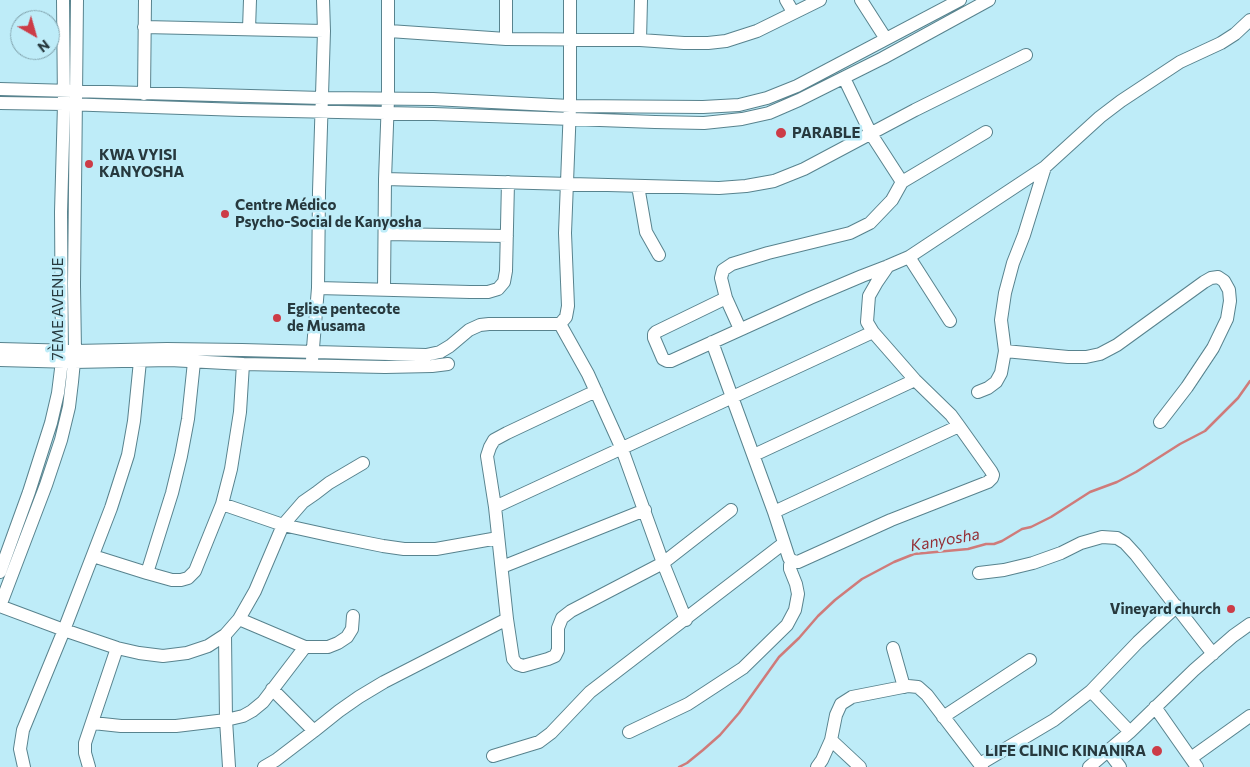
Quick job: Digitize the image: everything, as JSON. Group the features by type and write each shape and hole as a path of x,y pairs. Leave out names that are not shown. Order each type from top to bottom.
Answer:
{"street":[{"name":"7ÈME AVENUE","path":"63,0 70,98"},
{"name":"7ÈME AVENUE","path":"0,606 46,485 69,408 62,212 77,0"},
{"path":"144,94 145,0"},
{"path":"249,30 250,0"},
{"path":"312,365 318,288 324,31 323,0"},
{"path":"384,289 388,113 388,0"},
{"path":"506,0 506,39"},
{"path":"0,360 167,349 426,355 440,352 469,330 480,325 560,324 566,317 568,306 565,233 570,112 570,0"},
{"path":"640,40 641,0"},
{"path":"786,0 793,12"},
{"path":"389,32 506,39 640,40 708,43 726,41 756,31 820,0"},
{"path":"861,0 886,39"},
{"path":"0,103 144,94 322,105 388,113 570,112 739,105 767,98 797,86 960,0"},
{"path":"0,89 70,98 241,110 388,100 433,100 704,123 742,119 769,113 883,58 989,0"},
{"path":"726,298 656,332 654,338 663,359 672,361 818,294 909,257 1045,167 1100,117 1121,101 1180,62 1221,43 1235,34 1250,20"},
{"path":"144,27 324,31"},
{"path":"385,179 719,188 774,181 804,169 1026,55"},
{"path":"844,78 871,134 902,182"},
{"path":"740,329 726,298 721,278 723,270 732,264 759,255 850,233 870,223 892,200 902,182 986,132"},
{"path":"978,392 996,382 1001,373 1005,352 1001,320 1005,293 1045,167"},
{"path":"318,288 470,292 488,292 498,289 504,282 506,271 508,182"},
{"path":"638,186 646,232 659,255"},
{"path":"385,234 507,236"},
{"path":"909,257 950,321"},
{"path":"712,342 754,455 789,558 793,561 798,562 890,520 988,482 993,474 991,470 960,426 914,380 873,332 867,322 870,296 888,266"},
{"path":"1005,352 1068,357 1086,357 1100,354 1117,345 1204,282 1218,277 1224,281 1229,290 1230,301 1227,319 1213,348 1187,387 1160,422"},
{"path":"560,324 596,391 622,449 663,563 686,620"},
{"path":"495,507 873,332"},
{"path":"0,349 140,361 385,367 448,364"},
{"name":"7ÈME AVENUE","path":"0,572 29,492 68,356"},
{"path":"24,767 20,749 23,730 93,556 128,455 134,421 140,361"},
{"path":"147,573 172,493 181,456 188,419 194,362"},
{"path":"93,556 172,580 188,578 195,571 222,504 231,469 240,412 243,364"},
{"path":"754,455 914,380"},
{"path":"596,391 494,440 490,447 488,456 507,619 513,659 517,664 523,666 554,656 558,650 558,628 562,618 571,611 663,563 730,510"},
{"path":"774,512 960,426"},
{"path":"0,606 117,648 163,656 187,653 208,646 226,635 239,619 255,591 283,525 304,502 329,483 363,463"},
{"path":"222,504 283,525 404,549 436,549 498,538"},
{"path":"502,567 644,510"},
{"path":"979,573 1004,570 1033,563 1061,553 1081,543 1102,537 1117,538 1125,543 1136,555 1213,654"},
{"path":"493,756 538,742 551,732 590,692 784,543"},
{"path":"629,732 688,704 743,668 786,625 795,610 798,594 790,569 793,561"},
{"path":"816,767 822,760 831,740 836,715 841,704 852,697 908,686 918,687 928,695 981,766 1054,720 1091,691 1138,642 1177,606"},
{"path":"239,619 305,647 328,647 347,637 352,629 353,616"},
{"path":"264,767 276,760 360,696 507,619"},
{"path":"1089,767 1130,732 1233,636 1250,624"},
{"path":"226,635 226,720 230,767"},
{"path":"93,723 121,726 176,726 243,716 262,702 305,647"},
{"path":"89,767 86,743 117,648"},
{"path":"893,648 904,687"},
{"path":"943,717 1030,660"},
{"path":"272,690 314,731"},
{"path":"1091,691 1130,732"},
{"path":"1155,707 1194,763 1250,716"},
{"path":"831,740 860,767"},
{"path":"1108,751 1120,767"}],"waterway":[{"name":"Kanyosha","path":"679,767 687,763 720,735 739,713 779,657 835,600 862,579 914,554 968,549 986,544 994,544 1022,529 1031,527 1051,517 1090,492 1117,482 1136,472 1180,444 1205,431 1238,398 1250,381"}],"place":[{"name":"PARABLE","path":"781,133"},
{"name":"KWA VYISI KANYOSHA","path":"89,164"},
{"name":"Centre Médico Psycho-Social de Kanyosha","path":"225,214"},
{"name":"Eglise pentecote de Musama","path":"277,318"},
{"name":"Vineyard church","path":"1231,609"},
{"name":"LIFE CLINIC KINANIRA","path":"1157,751"}]}
